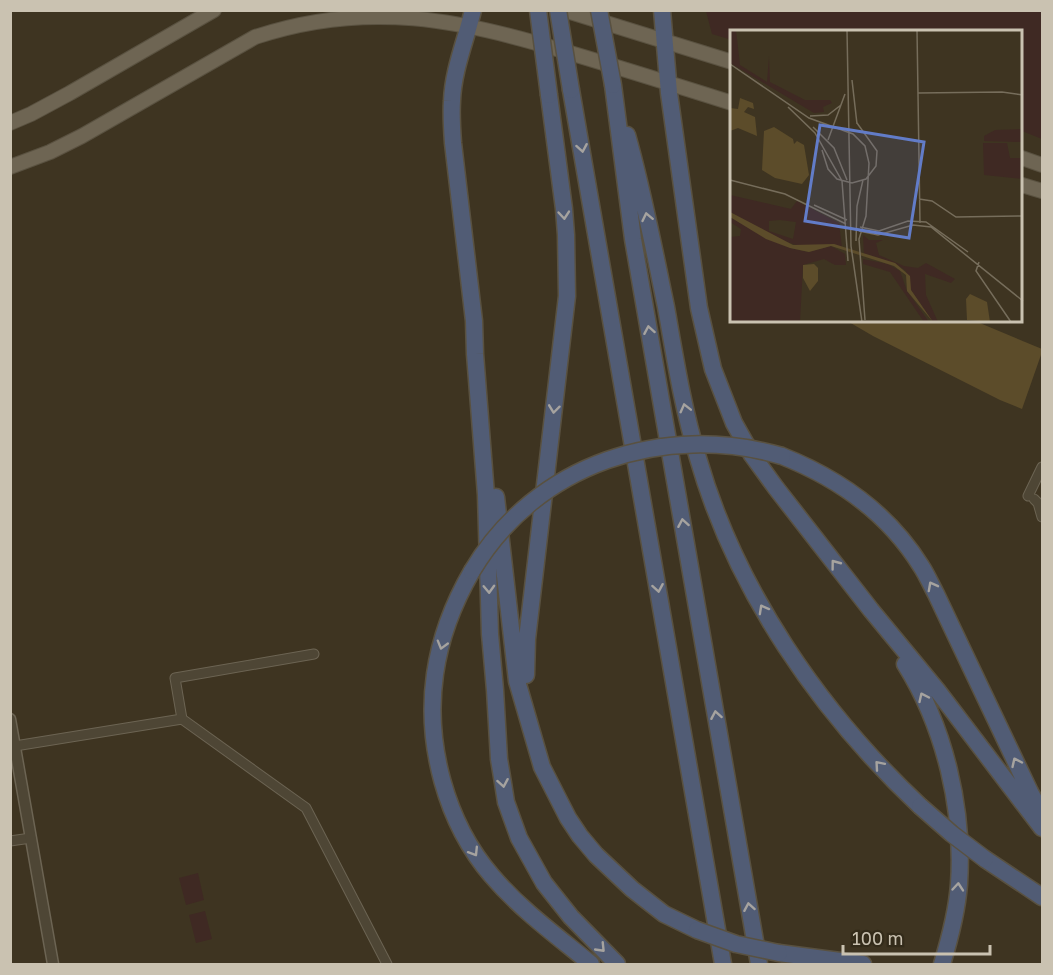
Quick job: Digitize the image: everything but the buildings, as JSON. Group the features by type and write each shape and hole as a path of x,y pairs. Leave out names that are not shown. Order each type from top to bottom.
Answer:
{"highway":[{"path":"527,713 527,639 567,296 564,209 538,10"},
{"path":"558,10 723,964"},
{"path":"599,10 613,85 633,238 759,964"},
{"path":"662,10 668,83 699,308 713,369 734,423 752,455 871,610 937,690 1042,828"},
{"path":"471,17 456,71 452,120 474,321 486,495 490,634 499,759 506,802 519,838 544,883 571,917 617,964"},
{"path":"613,85 639,175 681,391 698,458 724,531 764,612 834,713 881,768 952,834 1042,897"},
{"path":"474,321 481,354 517,681 542,767 568,818 596,855 632,889 664,914 697,930 736,944 778,953 863,964"},
{"path":"591,964 511,897 473,851 451,808 444,785 434,734 433,714 435,674 450,618 472,571 495,539 523,509 551,488 609,459 645,449 695,443 741,447 782,456 819,472 853,493 881,517 922,567 1042,814"},
{"path":"871,610 924,698 950,775 959,835 959,882 956,912 942,964"}],"main road":[{"path":"10,123 70,93 214,10"},
{"path":"564,10 730,61"},
{"path":"10,167 66,144 255,37 289,24 330,15 370,11 471,17 499,30 730,101"},
{"path":"1023,158 1042,165"},
{"path":"1023,185 1042,191"}],"street":[{"path":"1042,467 1033,499 1042,517"},
{"path":"1033,499 1042,493"},
{"path":"314,654 175,678 182,719 306,808 387,964"},
{"path":"10,718 53,964"},
{"path":"15,746 182,719"},
{"path":"10,841 31,838"}],"shaded area":[{"path":"706,11 1042,11 1042,139 1023,131 1023,30 730,30 730,39 712,34"},
{"path":"849,322 977,322 1042,349 1042,352 1022,409"},
{"path":"198,873 204,900 186,905 179,878"},
{"path":"205,911 212,939 196,943 189,915"}]}
